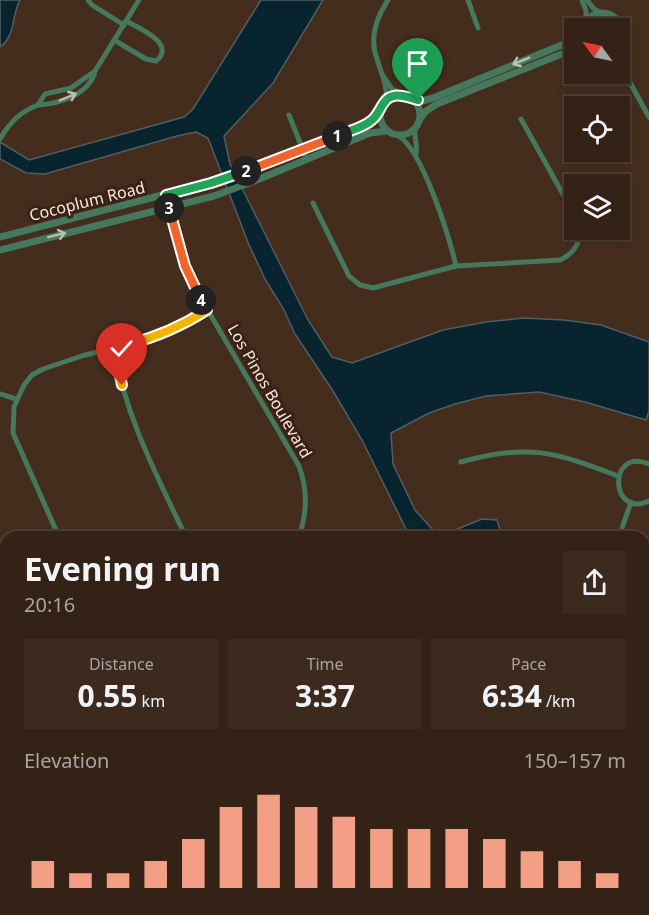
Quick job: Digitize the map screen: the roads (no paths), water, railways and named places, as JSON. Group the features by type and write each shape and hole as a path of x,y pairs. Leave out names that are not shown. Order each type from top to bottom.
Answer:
{"street":[{"path":"88,0 92,5 160,42 163,47 162,55 156,61 148,61 114,40"},
{"path":"0,139 22,112 38,105 50,105 78,93 90,81 138,2 128,0"},
{"path":"386,101 387,92 375,53 374,33 378,16 388,0"},
{"path":"468,0 478,28"},
{"path":"582,0 586,18"},
{"path":"587,0 593,8 616,18"},
{"path":"588,18 601,13"},
{"path":"383,76 392,89 411,99 422,100 433,98 564,44"},
{"path":"416,154 415,129 426,111 437,104 564,53"},
{"path":"38,105 45,94 71,88 95,71"},
{"path":"630,84 649,117"},
{"path":"386,101 402,95"},
{"path":"411,99 418,107 420,119"},
{"name":"Cocoplum Road","path":"0,237 211,183 364,124 380,112 386,101"},
{"path":"380,112 381,122 387,131 406,141 416,154 444,224 456,266"},
{"path":"289,115 307,160"},
{"path":"521,118 564,196"},
{"path":"399,136 415,129"},
{"name":"Cocoplum Road","path":"0,249 214,196 307,160 370,132 387,131"},
{"name":"Los Pinos Boulevard","path":"166,195 185,266 193,285 299,466 307,499 306,512 300,531"},
{"path":"313,203 349,276 354,282 376,288 456,266 561,260 574,250 579,240"},
{"path":"56,531 15,438 12,421 16,399 28,380 43,369 160,334 182,325 207,310"},
{"path":"114,348 123,391 135,427 183,531"},
{"path":"0,394 16,399"},
{"path":"461,462 501,452 527,451 561,455 618,476"},
{"path":"649,456 648,464 633,462 627,465 618,476 618,488 621,494 637,504 649,501"},
{"path":"621,531 631,502"}],"water":[{"path":"0,0 20,0 9,37 0,47"},
{"path":"261,0 323,0 273,83 224,136 230,164 308,320 332,357 352,363 443,330 486,322 524,318 601,325 649,342 649,411 646,420 585,402 539,392 486,396 429,413 391,433 393,464 415,510 434,531 407,531 362,440 295,334 283,308 266,281 249,245 208,138 196,132 177,136 45,174 26,173 0,159 0,142 29,160 184,117 193,109"},
{"path":"482,519 497,520 500,531 452,531"}]}
